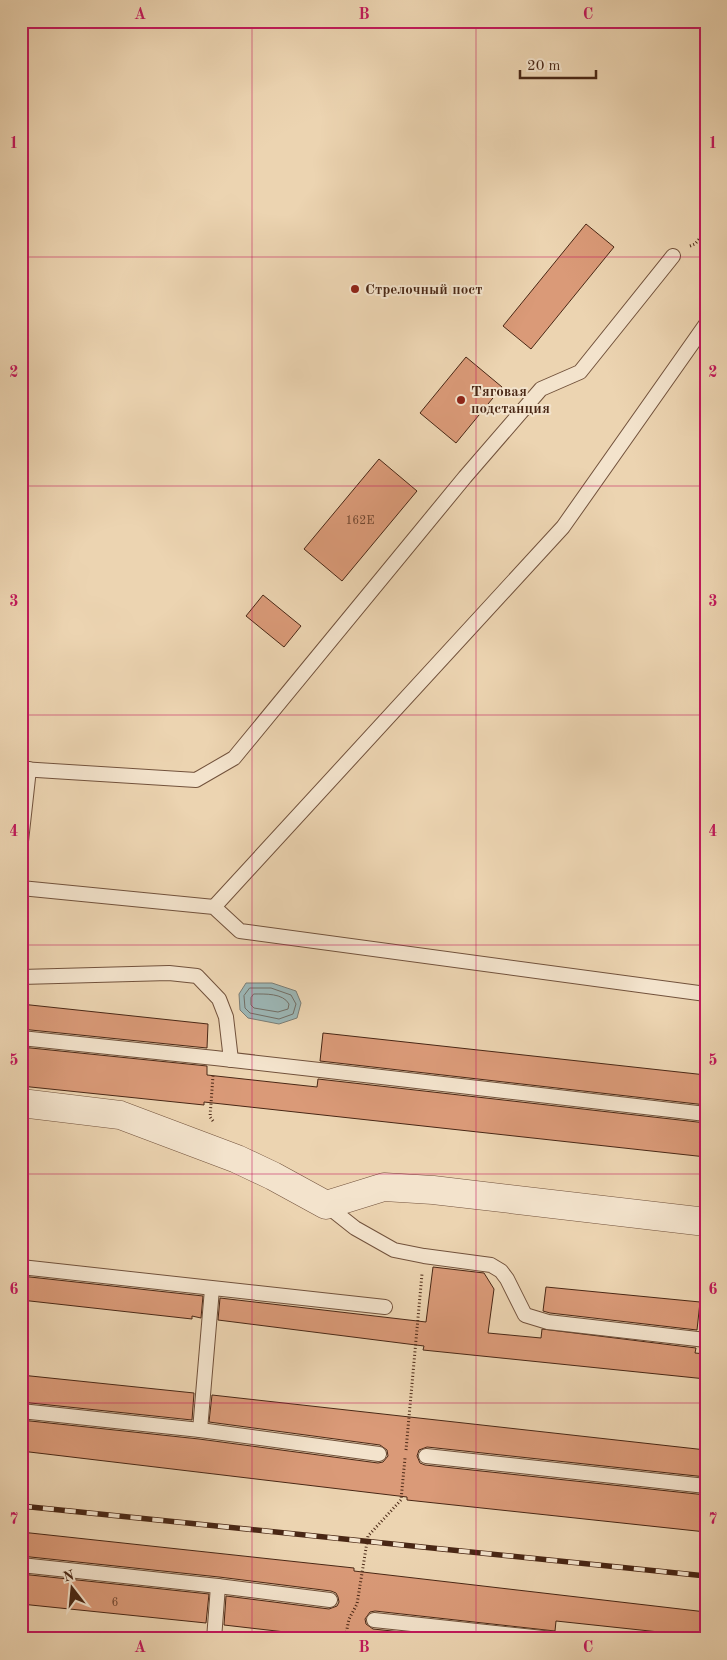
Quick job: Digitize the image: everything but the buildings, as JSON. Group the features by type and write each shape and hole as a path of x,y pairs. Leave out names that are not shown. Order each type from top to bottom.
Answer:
{"street":[{"path":"21,1103 120,1115 237,1158 326,1205 384,1187 433,1190 706,1222"}],"lane":[{"path":"21,841 25,769 196,780 234,758 540,389 580,372 673,256"},
{"path":"214,907 563,527 706,324"},
{"path":"21,888 214,907 240,931 706,994"},
{"path":"21,977 169,973 197,976 219,999 226,1017 231,1060"},
{"path":"21,1038 706,1114"},
{"path":"326,1205 355,1228 394,1250 491,1265 501,1271 507,1279 525,1315 548,1322 706,1340"},
{"path":"21,1267 385,1307"},
{"path":"200,1430 212,1289"},
{"path":"21,1411 200,1430 380,1454"},
{"path":"426,1456 706,1486"},
{"path":"21,1565 330,1600"},
{"path":"214,1639 218,1586"},
{"path":"374,1620 553,1639"}],"path":[{"path":"214,1058 210,1117 216,1126"}],"water":[{"path":"246,983 272,983 296,991 301,1003 297,1018 279,1024 248,1018 240,1010 239,994"}],"railway":[{"path":"21,1506 706,1576"}],"place":[{"name":"Стрелочный пост","path":"355,289"},
{"name":"Тяговая подстанция","path":"461,400"}]}
